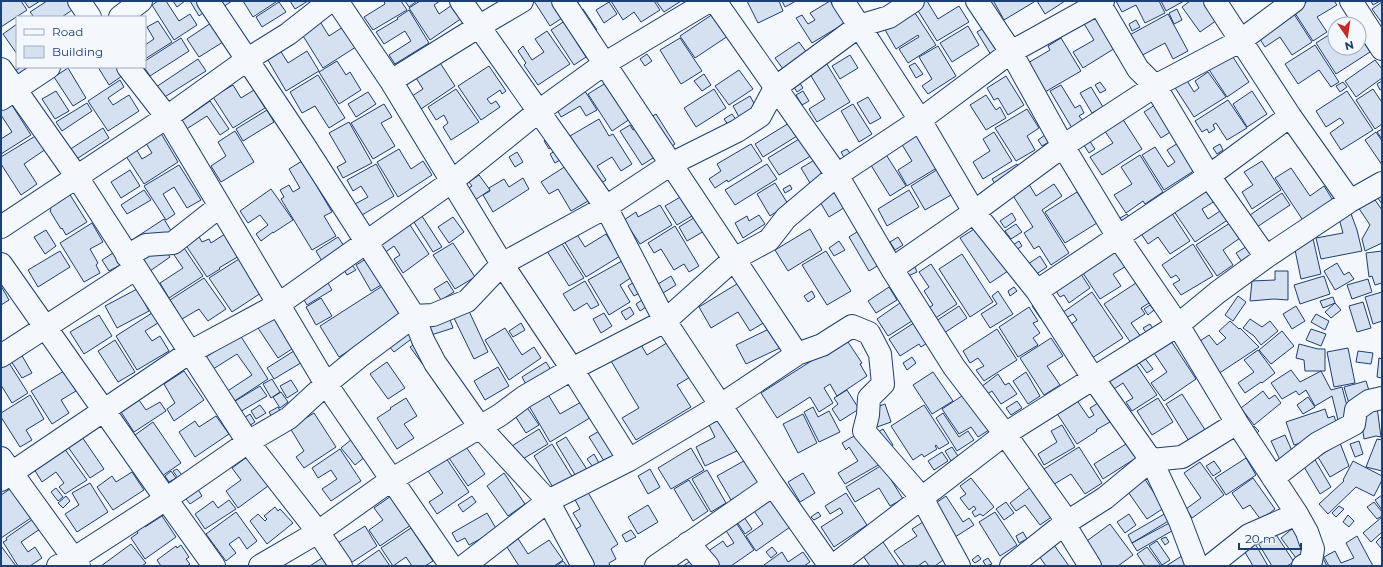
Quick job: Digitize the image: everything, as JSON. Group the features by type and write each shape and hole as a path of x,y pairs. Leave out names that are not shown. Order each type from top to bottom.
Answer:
{"street":[{"path":"79,1 89,16"},
{"path":"121,16 141,1"},
{"path":"208,1 248,59 414,316 423,340 435,363 480,427 548,501 583,566"},
{"path":"1,227 167,117 248,59 288,34 330,1"},
{"path":"337,1 391,81 502,264 572,369 629,460"},
{"path":"461,1 606,207 665,321 773,485 830,566"},
{"path":"391,81 478,26 522,1"},
{"path":"562,1 797,354"},
{"path":"709,1 604,64 539,111 451,182 279,304 190,352 103,411 5,470 70,564 248,442 289,418 326,384 359,357 414,316 433,315 468,301 502,264 606,207 671,164 737,130 760,116 775,88 859,26 889,18 913,1"},
{"path":"715,1 837,175 892,269 954,366 1062,514 1064,524 1090,566"},
{"path":"844,1 920,120 974,212 1037,291 1092,378 1152,460 1180,521 1197,566"},
{"path":"977,1 1011,52 1118,237 1178,325 1237,423 1297,514 1307,532 1313,550 1311,561 1303,566"},
{"path":"1215,1 1290,116 1350,201"},
{"path":"892,269 974,212 1064,146 1155,86 1240,41 1294,1"},
{"path":"1351,1 1382,49"},
{"path":"260,566 318,532 392,480 500,415 524,397 572,369 665,321 734,259 769,240 786,218 837,175 920,120 1011,52 1100,2 1138,69 1155,86 1209,176 1266,257"},
{"path":"8,94 47,68"},
{"path":"129,68 167,117 326,384 451,566"},
{"path":"1,69 8,94 77,177 131,263 248,442 318,532 341,566"},
{"path":"1037,291 1209,176 1290,116"},
{"path":"833,566 1005,434 1178,325 1218,292 1266,257 1350,201 1382,183"},
{"path":"1,356 45,327 131,263 146,245 173,243 220,206"},
{"path":"1,264 103,411 214,566"},
{"path":"464,566 548,501 629,460 721,405 797,354 822,345 852,326 869,333 880,354 883,384 869,398 868,415 864,431 922,498 959,566"},
{"path":"1273,478 1318,443 1354,424 1356,410 1369,401 1382,398"},
{"path":"1011,566 1064,524 1105,498 1152,460 1182,457 1237,423"},
{"path":"656,566 773,485"},
{"path":"1210,566 1249,535 1297,514"},
{"path":"688,543 708,566"}],"building":[{"path":"1,1 21,1 27,10 1,27"},
{"path":"24,1 40,1 29,8"},
{"path":"47,1 70,1 75,8 63,16 33,16 30,12"},
{"path":"158,1 166,1 179,21 190,14 197,25 174,40 152,5"},
{"path":"173,1 185,1 177,7"},
{"path":"190,1 201,1 207,10 199,16"},
{"path":"210,1 232,1 217,11"},
{"path":"243,1 276,1 276,2 253,17"},
{"path":"290,1 308,1 295,9"},
{"path":"384,1 401,1 407,10 373,30 364,17 385,4"},
{"path":"405,1 417,1 409,7"},
{"path":"420,1 440,1 434,5 439,14 452,5 462,18 430,40 409,8"},
{"path":"534,1 577,1 580,6 550,26"},
{"path":"611,1 654,1 660,10 641,22 634,12 623,20"},
{"path":"656,1 681,1 664,12"},
{"path":"747,1 779,1 783,11 758,23"},
{"path":"782,1 796,1 785,7"},
{"path":"830,1 845,23 812,43 796,18 802,15 808,24 815,20 810,13"},
{"path":"923,1 927,1 938,19 959,6 969,22 937,41 915,6"},
{"path":"1037,1 1065,1 1045,14"},
{"path":"1116,1 1159,1 1165,13 1145,23 1136,5 1122,12"},
{"path":"1161,1 1184,1 1166,11"},
{"path":"1190,1 1208,1 1220,18 1200,32 1182,7"},
{"path":"1308,1 1334,1 1337,5 1317,17 1327,32 1313,41 1293,10"},
{"path":"1371,1 1380,1 1373,5"},
{"path":"279,2 286,12 262,27 256,17"},
{"path":"609,2 617,14 604,23 596,10"},
{"path":"994,2 1034,2 1004,20"},
{"path":"1382,2 1382,23 1372,9"},
{"path":"583,9 597,30 577,43 586,57 574,65 551,30"},
{"path":"1177,9 1182,20 1174,24 1169,13"},
{"path":"409,10 429,43 395,64 389,55 411,41 405,31 384,44 376,32 398,19 397,18"},
{"path":"913,10 936,45 908,63 899,49 919,37 918,35 896,49 884,28"},
{"path":"1292,11 1312,42 1292,55 1280,37 1265,47 1256,33"},
{"path":"1100,12 1120,45 1083,68 1073,52 1094,40 1083,22"},
{"path":"713,14 728,36 695,58 680,36"},
{"path":"1168,14 1188,51 1173,59 1165,43 1137,58 1126,37"},
{"path":"319,20 329,36 346,25 359,45 323,68 300,31"},
{"path":"1136,20 1140,27 1132,31 1129,24"},
{"path":"158,21 172,42 146,58 146,44 154,39 147,27"},
{"path":"211,23 223,42 199,57 187,39"},
{"path":"990,24 1004,47 991,55 977,32"},
{"path":"16,25 16,53 3,34"},
{"path":"968,26 979,45 952,62 940,43"},
{"path":"547,31 570,64 538,85 524,65 526,63 518,51 523,46 532,60 544,52 535,39"},
{"path":"1327,36 1327,56 1364,56 1336,74 1316,43"},
{"path":"181,38 189,51 150,76 145,68 146,68 146,60"},
{"path":"680,38 702,71 681,84 660,50"},
{"path":"1061,38 1081,71 1045,92 1028,63 1050,50 1048,46"},
{"path":"799,42 807,53 783,69 775,58"},
{"path":"1315,45 1339,82 1331,87 1319,70 1298,84 1285,64"},
{"path":"938,46 956,76 928,94 922,86 932,79 919,57"},
{"path":"278,47 288,63 307,51 319,71 286,91 265,55"},
{"path":"647,54 652,61 645,66 640,59"},
{"path":"1231,54 1249,82 1227,97 1208,68"},
{"path":"850,55 858,68 840,79 832,66"},
{"path":"437,58 455,86 421,109 412,96 423,89 413,73"},
{"path":"198,59 206,71 163,98 156,87"},
{"path":"1375,60 1382,69 1382,78 1356,97 1345,81"},
{"path":"337,61 346,75 350,72 361,90 339,104 319,72"},
{"path":"825,61 850,102 817,122 809,109 825,99 808,71"},
{"path":"915,63 923,74 916,78 909,66"},
{"path":"489,66 506,91 502,94 500,90 487,99 491,104 496,101 500,107 481,120 458,86"},
{"path":"20,68 25,68 28,73 20,78 15,71"},
{"path":"68,68 86,98 73,106 54,77"},
{"path":"99,68 117,68 122,76 109,85"},
{"path":"739,70 753,89 729,105 715,86"},
{"path":"1208,72 1226,97 1194,117 1174,86 1186,79 1194,92 1199,88 1195,81"},
{"path":"704,74 711,85 702,91 694,81"},
{"path":"318,75 345,118 329,128 315,106 302,113 290,92"},
{"path":"1006,76 1024,105 1008,115 998,98 994,100 987,88"},
{"path":"120,80 124,87 108,98 113,105 129,95 139,111 108,131 88,101"},
{"path":"798,80 803,88 797,92 792,84"},
{"path":"609,81 642,111 612,131 588,94"},
{"path":"1382,81 1382,89 1380,90 1377,84"},
{"path":"1100,82 1106,90 1100,93 1095,85"},
{"path":"1343,82 1347,87 1340,92 1336,86"},
{"path":"233,85 241,98 254,90 265,108 233,128 213,97"},
{"path":"1061,85 1075,108 1080,105 1084,113 1079,116 1083,121 1072,128 1050,91"},
{"path":"1091,87 1103,107 1092,113 1080,93"},
{"path":"583,88 597,110 586,116 580,106 561,117 554,104"},
{"path":"456,89 479,122 451,140 443,127 448,123 444,115 436,120 428,107"},
{"path":"714,89 726,108 696,127 684,108"},
{"path":"1373,89 1381,101 1382,100 1382,124 1375,129 1356,100"},
{"path":"56,91 69,111 55,119 42,99"},
{"path":"803,91 809,101 802,105 796,95"},
{"path":"1252,91 1267,114 1247,127 1233,104"},
{"path":"1347,91 1373,130 1341,150 1330,133 1344,123 1340,118 1326,127 1316,111"},
{"path":"368,92 376,104 356,117 348,104"},
{"path":"986,95 996,110 1000,107 1006,118 986,130 970,105"},
{"path":"750,96 756,107 739,117 733,106"},
{"path":"868,97 881,118 870,124 857,103"},
{"path":"1228,100 1247,128 1227,140 1216,123 1213,125 1215,129 1209,133 1207,129 1202,132 1195,121"},
{"path":"210,101 229,129 220,135 207,116 185,130 180,122"},
{"path":"1161,101 1178,127 1161,138 1144,112"},
{"path":"10,102 31,135 1,154 1,139 12,132 1,115 1,108"},
{"path":"87,103 92,111 62,131 56,122"},
{"path":"384,104 392,117 381,123 395,146 373,159 351,123"},
{"path":"853,104 872,134 859,142 841,111"},
{"path":"1027,109 1039,128 1027,136 1035,150 1016,161 995,128"},
{"path":"267,110 274,122 243,141 236,129"},
{"path":"656,114 675,144 642,165 620,131 630,125 633,130"},
{"path":"732,114 737,121 729,126 724,119"},
{"path":"1122,118 1142,149 1102,175 1090,157 1113,143 1104,130"},
{"path":"599,119 609,136 613,134 632,164 621,171 612,157 597,166 606,180 600,184 570,136"},
{"path":"794,120 802,133 763,157 755,144"},
{"path":"349,122 372,163 343,178 337,167 346,162 329,133"},
{"path":"917,127 940,166 907,186 898,170 912,161 898,138"},
{"path":"103,128 109,138 75,160 69,150"},
{"path":"1382,129 1382,139 1377,132"},
{"path":"159,130 178,162 144,184 124,153 135,147 142,159 152,153 144,140"},
{"path":"235,131 254,162 221,182 211,166 226,156 218,142"},
{"path":"994,132 1012,161 983,179 973,162 990,151 983,139"},
{"path":"1376,132 1382,141 1382,165 1365,140"},
{"path":"37,135 46,149 24,164 37,184 21,195 1,164 1,157"},
{"path":"1045,135 1049,142 1042,146 1038,140"},
{"path":"552,136 557,144 549,149 544,141"},
{"path":"804,136 814,154 779,175 768,158"},
{"path":"1089,140 1095,149 1089,153 1083,144"},
{"path":"1183,140 1200,167 1164,190 1142,155 1155,147 1168,167 1175,162 1167,150"},
{"path":"751,144 762,161 728,182 727,180 715,188 709,179 721,171 717,164"},
{"path":"1220,144 1223,150 1217,154 1213,148"},
{"path":"560,148 565,157 555,163 550,154"},
{"path":"399,149 411,169 423,161 432,175 398,197 377,162"},
{"path":"847,149 851,155 845,159 841,152"},
{"path":"517,152 523,162 515,167 509,157"},
{"path":"885,153 906,186 890,196 869,162"},
{"path":"1140,155 1163,192 1145,204 1143,201 1126,213 1114,195 1132,184 1121,167"},
{"path":"821,156 830,170 810,183 801,168"},
{"path":"302,161 332,212 324,216 336,236 312,250 281,199 284,197 280,190 289,185 293,192 300,188 289,169"},
{"path":"1262,161 1281,190 1252,209 1242,192 1253,185 1244,172"},
{"path":"376,164 394,196 362,215 355,204 368,197 361,186 353,191 347,180"},
{"path":"767,164 777,179 735,205 725,190"},
{"path":"1017,164 1023,175 999,190 992,179"},
{"path":"179,165 201,200 187,208 174,187 163,194 175,214 166,220 144,186"},
{"path":"566,166 588,201 571,211 558,189 549,194 541,182"},
{"path":"943,166 958,191 925,210 911,186"},
{"path":"1291,168 1310,196 1324,186 1334,202 1304,222 1275,178"},
{"path":"130,170 140,186 121,198 111,182"},
{"path":"479,175 490,190 475,200 467,189 472,186 469,182"},
{"path":"523,178 529,189 493,212 483,195 490,191 489,188 504,179 509,187"},
{"path":"1027,181 1036,196 1054,184 1062,196 1042,210 1069,253 1051,265 1039,246 1034,249 1024,233 1033,227 1010,191"},
{"path":"775,183 788,204 770,216 757,194"},
{"path":"790,185 792,189 785,193 783,189"},
{"path":"1204,185 1215,201 1202,209 1208,219 1223,209 1229,219 1195,242 1171,207"},
{"path":"699,186 710,205 677,225 665,206"},
{"path":"271,189 293,220 261,241 256,234 268,225 260,215 248,223 240,211"},
{"path":"836,189 847,206 829,217 819,200"},
{"path":"67,190 87,222 66,235 50,211 51,210 47,203"},
{"path":"144,190 151,200 127,214 121,205"},
{"path":"909,190 919,207 887,226 878,209"},
{"path":"1382,190 1382,204 1375,194"},
{"path":"1077,192 1097,223 1065,243 1045,212"},
{"path":"1282,193 1290,205 1257,227 1250,215"},
{"path":"1371,194 1382,210 1382,243 1365,251 1362,239 1370,225 1356,204"},
{"path":"660,205 672,225 640,244 624,220 636,212 638,217"},
{"path":"710,208 718,223 687,241 679,227"},
{"path":"1169,209 1190,241 1170,254 1158,237 1148,244 1138,229"},
{"path":"1350,211 1357,230 1362,251 1321,259 1316,238 1343,233 1338,215"},
{"path":"420,213 442,247 433,252 412,219"},
{"path":"1012,213 1016,220 1005,228 1000,221"},
{"path":"1127,214 1133,222 1126,227 1120,218"},
{"path":"759,215 765,224 743,238 735,223 747,216 749,221"},
{"path":"453,217 464,232 449,243 438,227"},
{"path":"164,219 173,234 140,245 135,238"},
{"path":"408,222 429,254 403,273 394,259 400,255 394,246 380,256 373,246"},
{"path":"92,223 103,242 90,249 98,263 96,265 100,273 84,282 60,243"},
{"path":"1230,223 1240,238 1223,250 1233,265 1217,276 1196,245"},
{"path":"1016,224 1022,232 1011,239 1005,231"},
{"path":"675,226 699,266 689,272 684,264 674,270 661,249 654,253 648,243"},
{"path":"979,226 1008,271 990,283 960,238"},
{"path":"863,228 884,262 869,271 849,237"},
{"path":"810,229 822,250 788,271 775,250"},
{"path":"46,230 56,246 45,254 34,237"},
{"path":"576,233 585,247 606,234 620,256 586,277 564,241"},
{"path":"225,234 239,256 207,277 185,244 198,235 202,242 209,239 211,243"},
{"path":"1312,234 1321,274 1301,279 1293,240"},
{"path":"338,237 346,249 323,263 316,251"},
{"path":"898,237 903,245 895,250 890,242"},
{"path":"839,241 845,250 834,256 829,248"},
{"path":"1019,241 1022,246 1016,250 1013,245"},
{"path":"180,242 203,276 169,298 160,283 183,268 170,249"},
{"path":"561,242 584,278 569,286 547,251"},
{"path":"453,243 475,277 455,289 433,255"},
{"path":"1114,244 1128,265 1113,274 1121,286 1100,299 1079,267"},
{"path":"1193,244 1213,276 1181,295 1173,284 1180,280 1176,275 1171,278 1162,265"},
{"path":"162,245 170,257 150,271 142,259"},
{"path":"1249,245 1255,253 1242,262 1236,253"},
{"path":"60,251 70,267 38,287 28,270"},
{"path":"826,251 851,291 827,305 802,265"},
{"path":"1382,251 1382,283 1375,285 1372,276 1369,277 1366,253"},
{"path":"113,253 120,265 109,271 102,260"},
{"path":"962,254 993,302 970,317 939,269"},
{"path":"1040,256 1047,267 1032,277 1025,266"},
{"path":"239,259 261,293 232,312 209,278"},
{"path":"366,259 381,285 371,291 356,265"},
{"path":"622,261 632,277 620,285 630,302 609,315 588,280"},
{"path":"1337,263 1344,275 1349,272 1354,279 1335,290 1324,271"},
{"path":"931,264 957,304 931,321 924,311 933,305 924,291 929,287 919,272"},
{"path":"352,265 356,270 347,275 344,270"},
{"path":"915,267 917,272 908,276 906,271"},
{"path":"1077,268 1090,288 1069,303 1064,295 1060,297 1052,285"},
{"path":"1275,271 1288,271 1288,300 1274,299 1250,301 1252,281 1275,280"},
{"path":"671,276 676,285 663,293 658,284"},
{"path":"750,276 765,322 750,331 738,312 711,328 699,307"},
{"path":"1324,276 1330,294 1300,304 1294,285"},
{"path":"204,278 226,309 208,321 199,309 182,319 170,300"},
{"path":"325,278 332,290 307,305 300,293"},
{"path":"1368,279 1372,292 1352,299 1347,285"},
{"path":"637,280 643,291 634,296 628,286"},
{"path":"447,281 454,292 441,300 434,289"},
{"path":"585,281 599,305 591,309 587,303 574,311 563,294"},
{"path":"1136,283 1149,303 1141,308 1145,314 1131,323 1141,337 1131,343 1104,304"},
{"path":"384,285 404,316 339,357 320,326"},
{"path":"1,286 9,300 1,305"},
{"path":"889,287 897,300 876,313 868,301"},
{"path":"1014,287 1017,291 1010,296 1008,291"},
{"path":"137,289 149,311 117,328 105,306"},
{"path":"812,291 815,297 808,302 804,296"},
{"path":"998,291 1013,314 990,328 981,314 997,304 992,296"},
{"path":"1092,292 1123,338 1089,360 1067,327 1077,320 1073,314 1066,318 1062,313"},
{"path":"1382,292 1382,321 1373,324 1365,297"},
{"path":"648,296 652,303 640,311 636,304"},
{"path":"1238,296 1246,302 1233,321 1225,315"},
{"path":"1333,297 1335,303 1323,308 1320,301"},
{"path":"321,298 332,316 316,325 306,307"},
{"path":"1363,302 1371,328 1357,332 1349,306"},
{"path":"900,303 912,321 888,336 877,319"},
{"path":"1037,303 1045,316 1041,319 1032,306"},
{"path":"1335,303 1341,310 1331,318 1325,312"},
{"path":"1150,305 1154,310 1148,315 1144,309"},
{"path":"959,306 967,318 941,335 933,323"},
{"path":"1296,306 1305,321 1292,329 1283,314"},
{"path":"630,307 634,314 626,320 621,312"},
{"path":"1029,307 1038,321 1033,323 1040,333 1033,338 1038,345 1018,357 999,327"},
{"path":"468,309 488,352 474,359 453,316"},
{"path":"152,313 158,323 145,331 152,341 160,336 169,351 137,370 116,336"},
{"path":"604,313 612,326 601,333 593,319"},
{"path":"1316,314 1329,321 1325,330 1311,322"},
{"path":"99,315 112,336 84,354 70,332"},
{"path":"278,315 298,345 278,358 258,328"},
{"path":"449,317 453,328 425,337 421,326"},
{"path":"920,319 932,340 921,347 919,344 900,356 889,339"},
{"path":"1250,319 1262,327 1270,321 1278,331 1261,345 1254,336 1243,328"},
{"path":"1230,321 1239,329 1240,328 1259,347 1218,374 1197,343 1209,335 1217,345 1226,338 1219,331"},
{"path":"521,323 525,330 513,337 509,331"},
{"path":"1150,324 1154,330 1148,335 1143,328"},
{"path":"411,325 418,334 394,352 386,343"},
{"path":"773,327 782,347 746,364 736,345"},
{"path":"505,328 522,355 534,347 541,358 509,380 485,340"},
{"path":"997,329 1017,360 984,381 976,370 984,366 978,358 970,363 963,351"},
{"path":"1311,329 1326,334 1321,346 1306,340"},
{"path":"1282,331 1294,346 1271,364 1259,350"},
{"path":"240,335 268,379 233,402 226,392 252,375 237,354 210,371 203,359"},
{"path":"1051,338 1063,356 1047,366 1060,385 1044,395 1020,358"},
{"path":"1169,338 1196,379 1164,401 1151,383 1167,372 1152,350"},
{"path":"846,339 862,363 860,364 867,376 837,396 830,384 824,388 833,403 819,412 810,397 777,418 761,393"},
{"path":"115,340 135,372 118,382 98,351"},
{"path":"670,341 692,376 677,385 691,407 636,440 622,418 639,408 611,361 640,343 647,355"},
{"path":"417,343 430,361 424,366 410,347"},
{"path":"1299,344 1318,349 1325,349 1325,371 1305,371 1304,360 1296,358"},
{"path":"1348,348 1355,383 1334,387 1327,352"},
{"path":"297,349 304,361 274,379 267,368"},
{"path":"1258,350 1275,373 1245,393 1238,383 1254,372 1244,360"},
{"path":"1358,351 1373,353 1371,364 1356,362"},
{"path":"21,354 32,373 22,378 11,361"},
{"path":"912,357 916,363 907,370 903,363"},
{"path":"1144,357 1153,369 1147,373 1138,361"},
{"path":"1379,358 1382,359 1382,378 1377,377"},
{"path":"1134,361 1157,395 1132,411 1126,402 1133,398 1123,383 1111,391 1104,381"},
{"path":"387,362 405,388 388,399 370,374"},
{"path":"546,362 553,373 528,388 522,377"},
{"path":"9,363 28,393 12,403 1,385 1,368"},
{"path":"498,367 509,386 485,400 474,381"},
{"path":"1291,370 1300,382 1321,371 1331,390 1342,387 1351,421 1339,424 1332,396 1315,406 1306,390 1299,395 1296,391 1282,399 1271,383"},
{"path":"64,371 76,391 61,400 69,413 52,424 31,391"},
{"path":"184,371 204,400 174,421 167,409 175,403 164,384"},
{"path":"933,372 953,401 932,414 913,385"},
{"path":"1026,372 1040,396 1028,404 1013,381"},
{"path":"998,374 1005,385 1009,383 1017,394 1001,404 992,391 986,395 981,387"},
{"path":"272,379 280,392 271,398 263,384"},
{"path":"291,380 298,391 287,398 280,386"},
{"path":"1366,381 1372,400 1350,407 1344,387"},
{"path":"260,386 267,396 238,413 232,403"},
{"path":"544,388 560,414 583,401 593,416 550,442 525,399"},
{"path":"847,390 859,409 840,421 832,409 838,404 834,398"},
{"path":"1263,391 1269,399 1275,395 1281,403 1254,425 1241,408"},
{"path":"281,392 288,402 280,408 273,397"},
{"path":"965,394 989,430 978,437 971,427 959,434 942,409"},
{"path":"1182,394 1209,436 1192,446 1166,404"},
{"path":"30,395 44,419 26,430 32,440 20,447 1,417 1,413"},
{"path":"1308,397 1315,407 1303,414 1297,405"},
{"path":"406,398 417,416 404,424 414,438 397,449 377,418"},
{"path":"1158,398 1173,422 1152,435 1137,411"},
{"path":"1076,399 1089,418 1094,415 1090,408 1098,403 1110,422 1077,444 1056,412"},
{"path":"139,400 146,410 160,402 166,411 134,432 121,412"},
{"path":"1017,401 1022,408 1011,415 1006,408"},
{"path":"524,403 539,425 526,433 512,411"},
{"path":"885,404 891,422 877,427 871,409"},
{"path":"260,405 266,413 256,419 251,411"},
{"path":"924,405 949,443 939,449 936,445 935,446 937,449 924,457 922,454 913,460 891,426"},
{"path":"278,407 283,416 274,421 269,412"},
{"path":"813,407 818,417 829,411 840,432 819,442 804,412"},
{"path":"1377,407 1381,437 1376,436 1364,439 1360,409"},
{"path":"1325,409 1328,418 1334,416 1338,428 1332,433 1294,445 1286,422"},
{"path":"314,413 336,447 304,468 296,457 304,451 290,428"},
{"path":"943,413 959,437 968,431 974,440 957,451 936,418"},
{"path":"250,414 255,422 246,428 241,420"},
{"path":"803,414 817,443 798,453 783,424"},
{"path":"216,416 229,434 195,457 179,432 195,421 199,427"},
{"path":"723,418 739,450 705,466 696,447 715,437 709,425"},
{"path":"153,422 181,463 162,476 135,435"},
{"path":"1062,425 1075,447 1044,465 1038,454 1057,442 1051,431"},
{"path":"1254,426 1259,431 1254,436 1249,432"},
{"path":"539,429 548,444 516,463 507,449"},
{"path":"883,429 893,445 883,452 873,435"},
{"path":"601,430 616,453 604,461 589,437"},
{"path":"861,432 880,464 845,484 838,473 858,461 849,447 846,450 842,443"},
{"path":"1285,435 1293,453 1280,460 1271,441"},
{"path":"82,437 104,469 90,478 68,447"},
{"path":"566,437 588,471 577,478 556,443"},
{"path":"352,439 366,456 355,465 341,448"},
{"path":"1377,439 1382,440 1382,471 1366,467"},
{"path":"1359,441 1363,454 1355,457 1350,444"},
{"path":"1340,443 1349,466 1330,477 1318,457"},
{"path":"552,444 573,478 554,489 534,456"},
{"path":"1126,444 1136,458 1103,479 1094,464"},
{"path":"466,447 485,474 468,486 449,458"},
{"path":"952,447 958,456 951,461 945,451"},
{"path":"1079,447 1102,483 1085,494 1071,474 1046,489 1036,474"},
{"path":"64,448 87,480 65,494 59,487 64,483 56,472 42,482 34,469"},
{"path":"691,448 704,470 671,489 658,468"},
{"path":"340,449 361,481 331,501 322,489 337,479 331,470 318,478 312,468"},
{"path":"942,452 948,461 934,470 928,461"},
{"path":"1311,453 1331,487 1320,494 1300,460"},
{"path":"594,454 599,463 593,467 587,459"},
{"path":"247,457 268,486 238,508 226,491 241,480 232,468"},
{"path":"446,458 469,492 437,514 429,502 443,493 428,471"},
{"path":"749,458 763,481 731,500 717,476"},
{"path":"1246,458 1256,475 1226,495 1215,478"},
{"path":"1214,461 1221,471 1213,476 1206,466"},
{"path":"1353,461 1382,476 1382,480 1374,496 1356,487 1328,514 1319,504 1344,481 1343,480"},
{"path":"1200,462 1224,495 1192,518 1186,509 1201,498 1184,473"},
{"path":"882,465 903,499 890,506 879,488 855,502 846,487"},
{"path":"177,469 182,475 178,478 173,471"},
{"path":"650,469 660,487 648,494 638,476"},
{"path":"707,470 726,503 711,512 692,479"},
{"path":"171,471 176,478 169,482 165,476"},
{"path":"132,472 144,490 113,510 97,487 112,476 116,482"},
{"path":"504,473 525,504 508,516 487,486"},
{"path":"803,473 815,493 800,502 788,482"},
{"path":"971,478 994,507 983,516 980,514 975,517 972,512 976,509 974,506 969,510 960,498 966,494 960,486"},
{"path":"1144,478 1164,508 1147,519 1126,489"},
{"path":"1253,478 1275,509 1261,520 1250,505 1243,509 1232,493"},
{"path":"689,480 708,511 693,521 674,489"},
{"path":"90,483 108,512 77,532 65,514 79,505 72,493"},
{"path":"1036,483 1057,513 1040,525 1025,505 1016,511 1010,503"},
{"path":"196,486 202,496 190,504 183,495"},
{"path":"13,487 34,516 1,538 1,495"},
{"path":"56,488 63,497 58,501 51,492"},
{"path":"586,489 618,544 611,549 616,559 609,563 610,566 586,566 568,534 581,526 573,513 580,509 573,496"},
{"path":"846,493 867,525 834,547 821,527 843,513 840,508 830,514 825,506"},
{"path":"1382,495 1382,510 1375,500"},
{"path":"66,496 70,501 63,508 58,503"},
{"path":"391,496 411,525 380,546 369,530 383,520 374,508"},
{"path":"472,496 476,502 463,512 458,505"},
{"path":"769,496 790,527 756,551 746,536 763,524 752,508"},
{"path":"946,496 963,522 969,518 974,525 955,537 933,505"},
{"path":"229,500 236,509 205,529 195,514 213,501 218,508"},
{"path":"1006,502 1014,513 1004,520 996,509"},
{"path":"1374,502 1382,512 1382,516 1377,519 1367,507"},
{"path":"648,505 658,522 638,534 628,517"},
{"path":"1339,506 1344,509 1336,517 1332,513"},
{"path":"275,507 278,511 280,509 293,523 267,544 250,521 258,514 265,521 267,519 264,516"},
{"path":"236,512 257,541 247,549 239,537 229,544 236,553 226,561 206,534"},
{"path":"818,512 821,516 814,520 811,517"},
{"path":"995,512 1017,545 1000,556 979,522"},
{"path":"487,513 497,530 469,545 465,538 457,542 452,533"},
{"path":"1166,513 1170,520 1132,543 1128,535"},
{"path":"1129,514 1136,525 1125,533 1117,522"},
{"path":"1348,515 1354,521 1349,527 1343,522"},
{"path":"162,516 176,537 145,559 131,538 138,533 132,524 139,519 145,527"},
{"path":"744,517 752,529 745,534 737,522"},
{"path":"1382,517 1382,532 1371,542 1363,533"},
{"path":"33,519 40,529 21,542 28,552 35,547 42,558 30,566 18,566 3,542 7,540 6,538"},
{"path":"735,521 754,550 731,566 717,566 707,552 723,541 727,547 734,543 725,529"},
{"path":"1173,521 1177,528 1137,551 1132,543"},
{"path":"923,522 947,557 935,566 929,566 925,561 918,566 905,566 894,551 917,536 912,529"},
{"path":"1110,524 1133,555 1118,566 1094,566 1080,546"},
{"path":"365,526 377,546 346,566 333,546"},
{"path":"1271,527 1294,562 1287,566 1272,566 1255,538"},
{"path":"411,528 433,561 425,566 412,566 406,557 393,566 381,548"},
{"path":"1293,528 1312,552 1299,562 1281,538"},
{"path":"631,530 636,537 626,542 622,535"},
{"path":"1023,532 1027,539 1019,543 1016,536"},
{"path":"1357,536 1373,566 1329,566 1324,557 1335,551 1341,563 1354,558 1346,543"},
{"path":"1382,536 1382,547 1381,548 1376,542"},
{"path":"517,537 528,554 549,540 563,560 554,566 519,566 505,544"},
{"path":"1166,537 1169,542 1165,545 1161,539"},
{"path":"881,539 899,566 870,566 861,553"},
{"path":"1253,540 1268,566 1253,566 1242,547"},
{"path":"1157,541 1170,560 1162,565 1149,546"},
{"path":"131,544 146,563 142,566 101,566"},
{"path":"181,545 189,557 186,559 190,564 187,566 161,566 157,560 176,546 177,548"},
{"path":"1054,545 1069,566 1046,566 1039,556"},
{"path":"1,546 16,566 1,566"},
{"path":"772,547 777,553 771,558 766,552"},
{"path":"1147,547 1161,566 1145,566 1137,554"},
{"path":"379,550 390,566 356,566"},
{"path":"782,552 788,562 803,552 810,562 804,566 764,566"},
{"path":"1188,552 1188,566 1166,566"},
{"path":"978,555 981,559 975,563 972,560"},
{"path":"322,558 327,566 310,566"},
{"path":"988,558 992,564 986,566 983,561"},
{"path":"1323,558 1327,566 1309,566"},
{"path":"692,560 696,566 683,566"},
{"path":"563,561 567,566 556,566"}]}
